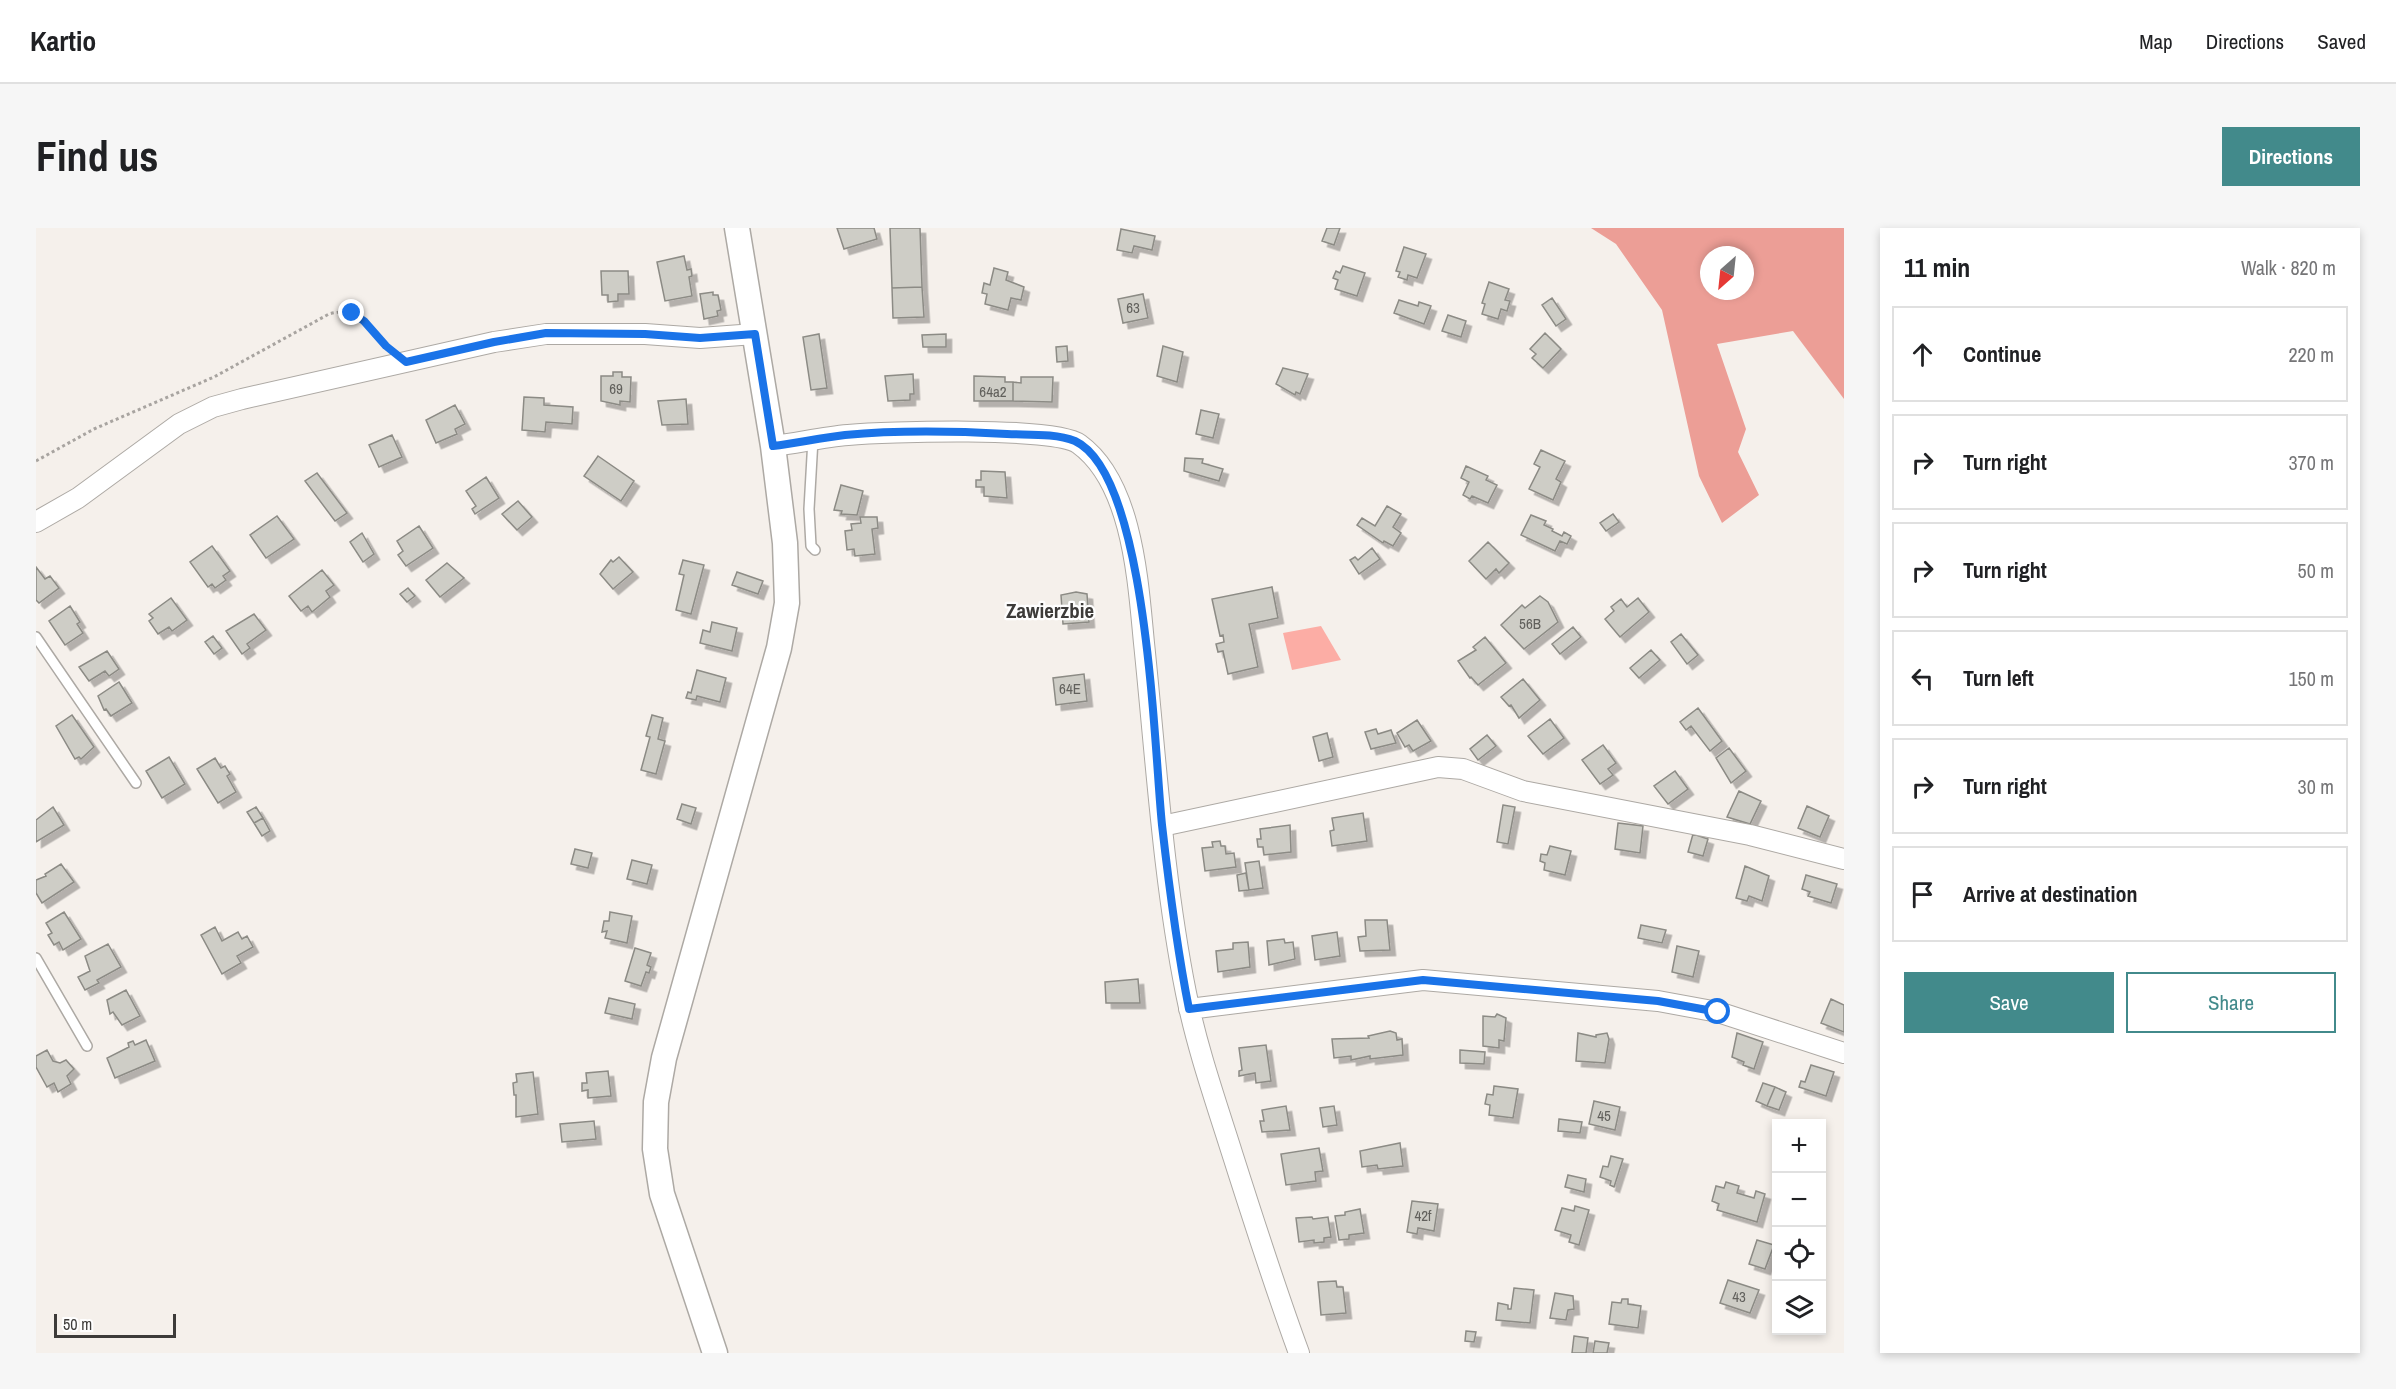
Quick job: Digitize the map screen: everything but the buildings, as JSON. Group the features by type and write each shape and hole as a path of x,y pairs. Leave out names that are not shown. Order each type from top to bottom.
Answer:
{"street":[{"path":"715,1353 662,1194 655,1149 656,1102 664,1058 778,648 785,614 785,543 773,446 737,228"},
{"path":"36,522 78,498 179,424 213,407 494,342 546,333 645,334 700,338 755,334"},
{"path":"773,446 813,439 877,434 1025,434 1074,441 1095,460 1111,483 1122,511 1137,573 1162,826 1189,1009 1269,1270 1299,1353"},
{"path":"1162,826 1438,767 1463,769 1523,791 1750,835 1844,859"},
{"path":"1189,1009 1423,980 1658,1001 1718,1012 1844,1053"}],"lane":[{"path":"813,439 809,509 810,546 815,550"},
{"path":"36,637 136,783"},
{"path":"36,958 87,1046"}],"path":[{"path":"36,461 94,429 214,377 321,317 337,312 360,317 386,346 406,362"}],"shaded area":[{"path":"1591,228 1844,228 1844,399 1793,331 1717,344 1746,429 1738,452 1759,495 1722,523 1699,476 1662,310 1616,244"},
{"path":"1321,626 1341,660 1292,670 1283,633"}],"district":[{"name":"Zawierzbie","path":"1050,611"}],"route":[{"path":"352,313 360,317 386,346 406,362 546,333 645,334 700,338 755,334 773,446 846,435 986,433 1053,436 1074,441 1080,445 1095,460 1111,483 1122,511 1137,573 1162,826 1189,1009 1423,980 1658,1001 1718,1012"}]}
